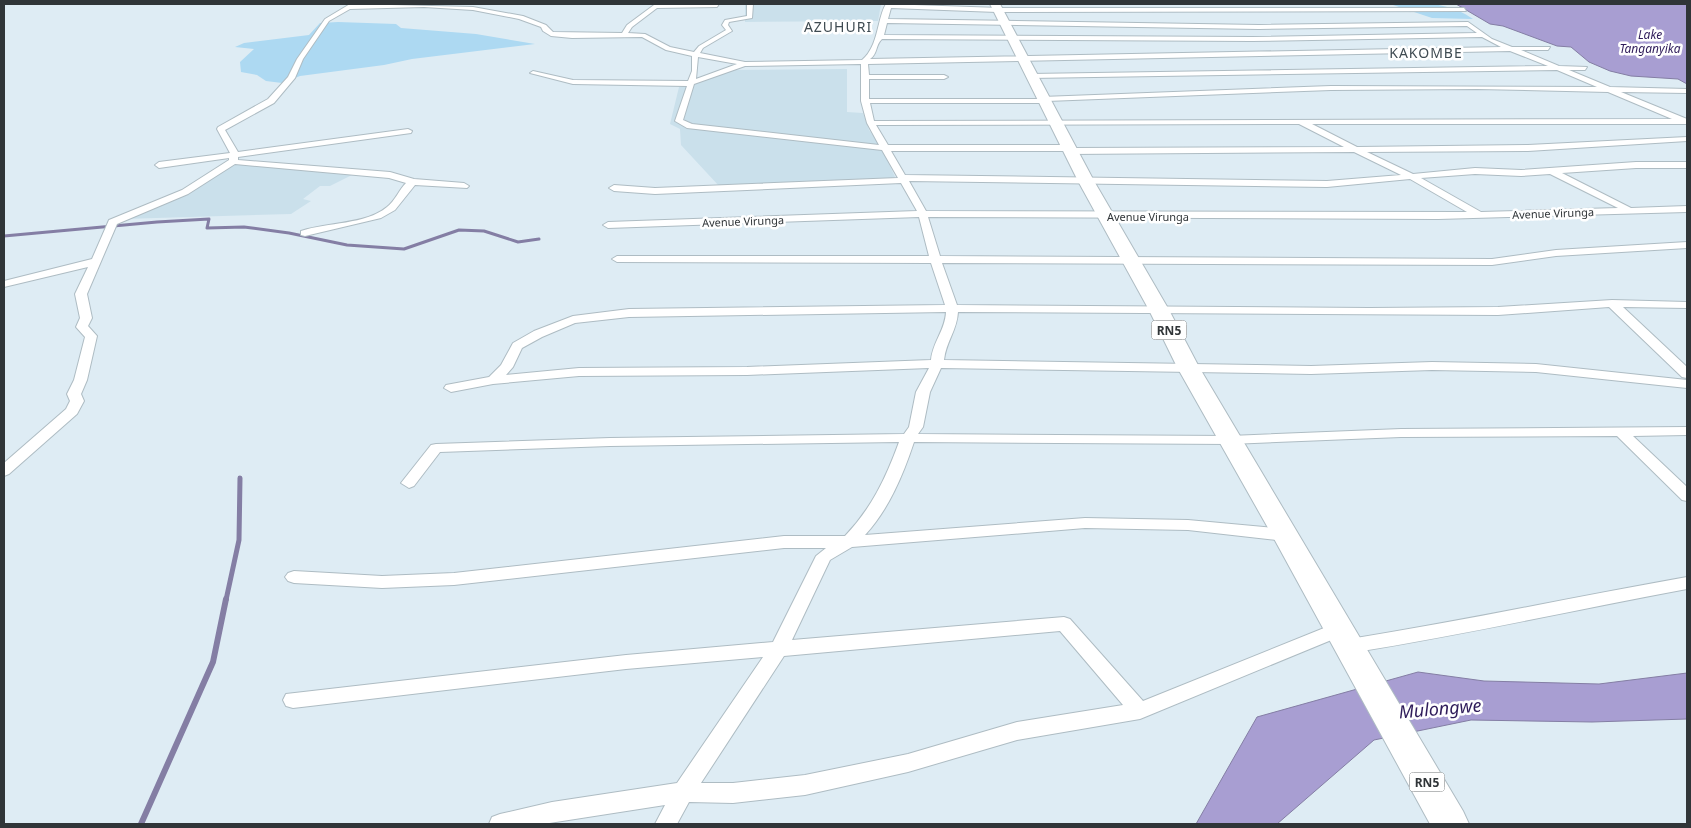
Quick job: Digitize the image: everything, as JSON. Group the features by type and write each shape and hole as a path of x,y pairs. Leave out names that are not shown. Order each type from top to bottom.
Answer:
{"highway":[{"name":"RN5","path":"1004,23 1086,181 1159,310 1188,367 1450,824"}],"street":[{"path":"625,34 626,29 648,11 706,12 717,9 718,4"},
{"path":"743,4 750,4 750,17 728,21 725,25 730,30 701,47 696,53 696,65 679,121 690,126 884,148 1528,148 1687,139"},
{"path":"234,159 221,129 271,101 291,78 300,59 326,20 352,5 491,9 528,18 544,26 544,30 551,34 596,36 643,35 668,49 789,62"},
{"path":"887,10 1179,39 1483,35"},
{"path":"887,10 1004,23 1196,55 1548,48"},
{"path":"864,61 871,57 875,42 880,36 887,10"},
{"path":"880,36 1004,23 1464,10"},
{"path":"696,53 745,64 864,61 1004,23 1259,27 1468,24 1483,35 1512,49 1687,121"},
{"path":"1179,39 1184,47 1196,55"},
{"path":"666,824 683,792 778,650 824,556 848,542 868,523 894,478 908,438 916,426 923,392 937,364 939,346 952,327 952,308 923,214 871,123 865,100 866,77 864,61"},
{"path":"532,73 554,76 574,82 690,84 745,64"},
{"path":"1030,76 1585,68"},
{"path":"866,77 944,77"},
{"path":"865,100 1043,100 1323,88 1477,87 1687,91"},
{"path":"871,123 1296,120 1687,121"},
{"path":"1296,120 1358,149 1480,215"},
{"path":"160,165 297,156 408,131"},
{"path":"4,471 72,411 77,401 74,394 84,374 85,353 90,336 82,328 86,318 81,294 90,278 94,262 112,224 185,192 234,159 297,156 390,175 413,182 464,186"},
{"path":"614,188 655,191 903,179 1328,184 1414,178 1475,171 1521,173 1552,170 1687,165"},
{"path":"1552,170 1630,210"},
{"path":"305,233 327,225 337,227 359,223 381,214 395,206 403,190 413,182"},
{"name":"Avenue Virunga","path":"608,225 923,214 1105,216 1480,215 1687,209"},
{"path":"617,259 1435,260 1492,262 1556,252 1687,245"},
{"path":"4,284 94,262"},
{"path":"1612,303 1687,374"},
{"path":"493,380 507,367 511,355 517,346 553,327 594,316 630,313 952,308 1498,311 1612,303 1687,304"},
{"path":"451,388 493,380 618,370 747,371 937,364 1311,370 1432,366 1536,368 1687,384"},
{"path":"409,483 436,448 610,442 908,438 1230,440 1401,433 1687,431"},
{"path":"1621,432 1687,496"},
{"path":"294,576 382,582 454,579 784,542 848,542 1085,522 1188,525 1286,535"},
{"path":"500,824 561,811 683,792 733,793 804,785 908,764 1017,731 1140,710 1347,643 1455,629 1555,607 1687,583"},
{"path":"293,700 626,662 1064,624 1140,710"}],"shaded area":[{"path":"745,4 881,4 878,21 745,22"},
{"path":"1390,4 1434,4 1453,9 1473,19 1432,18"},
{"path":"320,23 396,24 401,28 476,34 535,44 412,59 384,65 300,76 282,83 266,81 257,75 241,72 240,62 254,49 235,47 244,43 309,35"},
{"path":"847,69 847,112 863,113 869,130 882,149 896,179 719,186 681,145 680,129 670,124 679,87 730,70"},
{"path":"238,163 354,174 330,186 320,186 303,199 311,201 291,214 123,219 174,199"}],"water":[{"name":"Lake Tanganyika","path":"1456,4 1687,4 1687,84 1678,79 1631,76 1610,71 1589,62 1571,47 1557,46 1503,26 1490,24"},
{"name":"Mulongwe","path":"1418,672 1484,681 1599,684 1687,673 1687,719 1592,722 1471,720 1374,740 1277,824 1196,824 1257,717"}],"waterway":[{"path":"4,236 209,219 207,228 244,227 289,233 347,245 404,249 459,230 484,231 518,242 539,239"},
{"path":"226,600 239,540 240,478"},
{"path":"141,824 213,662 226,599"}],"district":[{"name":"AZUHURI","path":"838,26"},
{"name":"KAKOMBE","path":"1426,52"}]}
